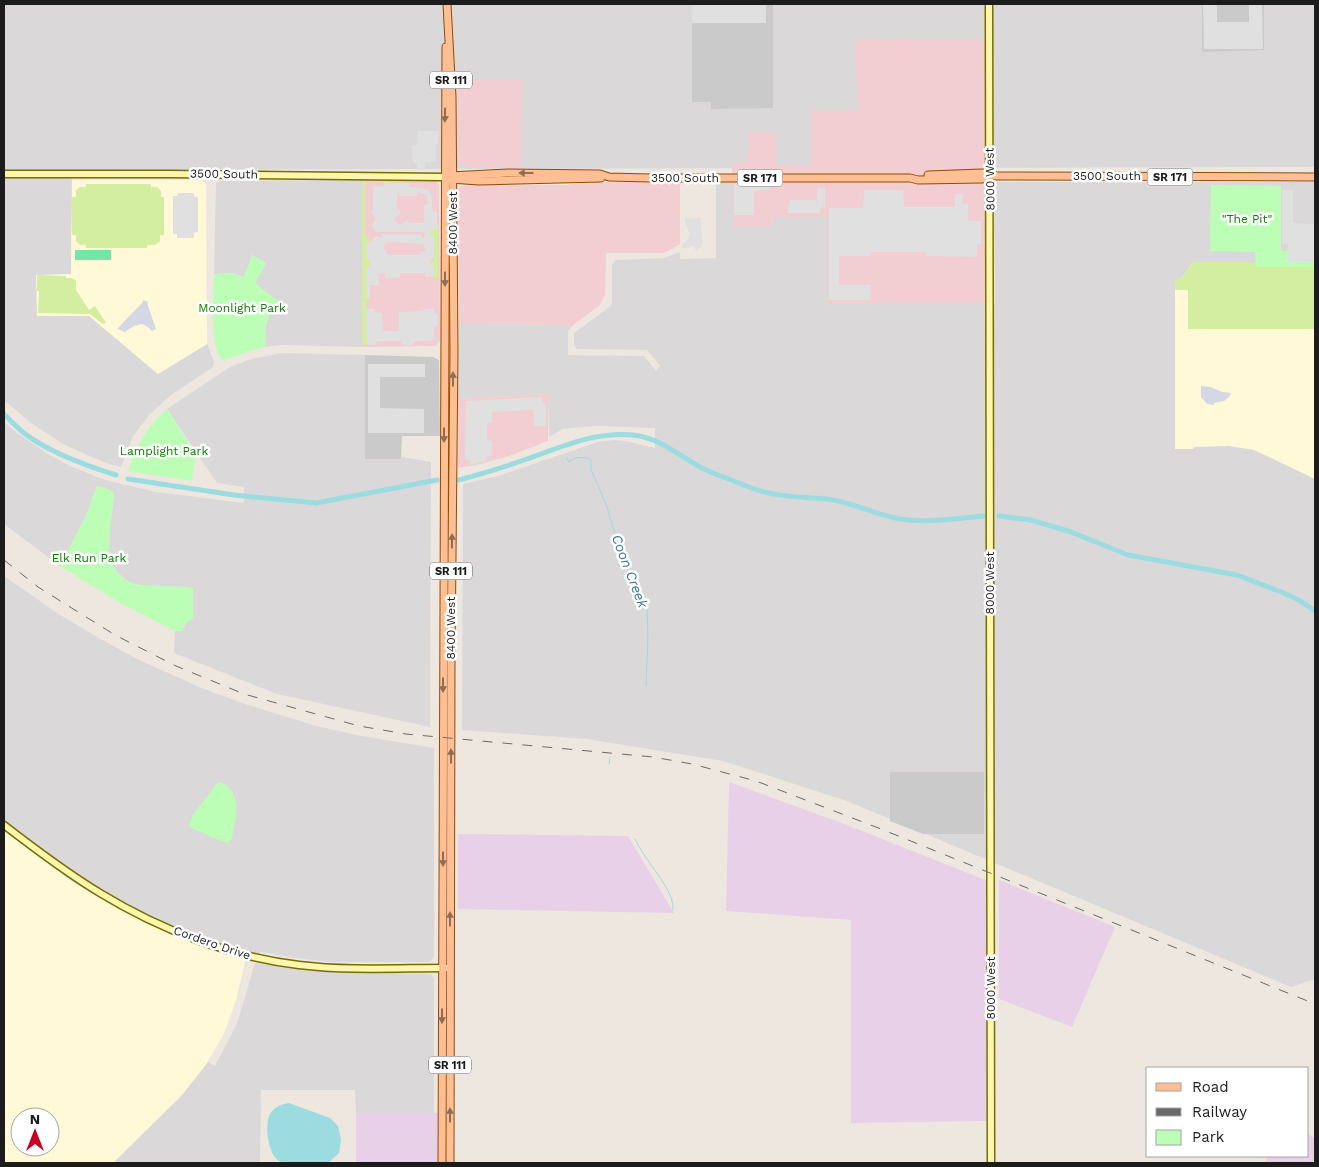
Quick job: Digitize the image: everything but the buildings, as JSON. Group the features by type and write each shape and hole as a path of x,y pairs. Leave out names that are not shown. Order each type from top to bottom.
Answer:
{"main road":[{"name":"8400 West","path":"442,1163 454,352 452,88 447,4"},
{"name":"8400 West","path":"447,4 444,177 446,968 450,1163"},
{"name":"3500 South","path":"444,177 479,181 600,179 609,177 910,178 918,180 982,179 990,176 1315,177"}],"street":[{"name":"8000 West","path":"989,4 992,1163"},
{"name":"3500 South","path":"4,174 444,177"},
{"name":"Cordero Drive","path":"4,826 112,900 156,923 207,943 260,958 304,966 446,968"}],"shaded area":[{"path":"4,4 1315,4 1315,167 4,170"},
{"path":"692,4 773,4 773,108 711,109 711,102 692,102"},
{"path":"692,4 766,4 766,23 692,23"},
{"path":"1202,4 1264,4 1264,50 1202,52"},
{"path":"1203,4 1217,4 1217,22 1249,22 1249,4 1262,4 1263,49 1204,49"},
{"path":"855,39 986,40 985,303 828,303 828,217 773,217 772,226 734,226 732,163 747,164 749,132 776,133 776,165 811,165 811,111 858,111"},
{"path":"456,80 522,80 521,167 465,167 459,164"},
{"path":"418,131 438,131 435,161 425,163 425,170 417,170 417,163 413,163 412,146 417,145"},
{"path":"4,178 70,178 72,180 71,275 37,316 89,316 158,374 207,344 214,362 213,367 171,395 150,414 133,436 121,467 106,463 65,445 31,423 4,400"},
{"path":"72,180 200,180 206,184 207,344 158,374 89,316 37,316 36,275 71,274"},
{"path":"362,180 362,347 282,345 264,347 266,343 265,330 273,307 255,283 266,263 252,255 244,277 231,273 214,274 216,183 220,181"},
{"path":"362,180 435,180 439,185 440,340 436,346 362,347"},
{"path":"384,182 390,182 391,187 391,183 409,183 409,187 424,188 431,193 433,211 437,212 437,222 433,223 438,223 438,229 430,230 431,237 434,236 434,258 430,260 430,263 434,265 434,276 425,277 425,273 400,273 400,278 385,278 385,272 381,274 375,272 379,274 379,285 370,285 370,298 366,298 366,267 370,267 370,261 366,260 366,244 370,243 374,237 382,237 381,234 420,234 423,238 425,236 424,229 424,232 376,232 372,228 375,216 372,215 372,210 377,209 373,209 373,186 383,186","holes":["398,192 399,196 417,196 418,192 426,195 428,204 424,205 424,222 427,223 410,223 407,220 399,225 394,219 401,213 396,207","388,242 424,244 425,251 420,252 420,255 388,255 384,248"]},
{"path":"587,182 680,182 680,244 662,253 606,253 605,295 599,306 573,325 459,324 459,187 465,185 565,185"},
{"path":"716,182 734,182 734,226 772,226 773,217 828,217 829,303 995,303 994,187 997,182 1315,182 1315,979 1291,987 847,801 723,761 587,739 462,730 463,484 498,476 598,442 626,441 655,448 655,428 582,427 563,429 549,437 548,394 458,399 459,324 573,325 568,331 568,355 644,356 656,371 660,366 647,350 577,349 574,345 574,333 611,306 612,265 616,260 664,258 680,252 680,259 716,258"},
{"path":"734,184 770,184 770,190 754,191 754,215 734,215"},
{"path":"817,188 825,188 825,207 821,208 820,213 787,213 790,200 816,200 817,204"},
{"path":"864,190 903,190 904,207 955,207 955,194 963,194 963,204 968,204 968,221 981,221 981,244 977,245 977,257 926,256 926,252 870,252 870,256 839,256 839,285 871,285 870,300 829,300 829,208 863,208"},
{"path":"1282,190 1293,190 1293,223 1315,224 1315,262 1288,262 1288,244 1282,244"},
{"path":"178,193 194,193 194,197 198,197 198,232 194,233 194,238 177,238 177,234 173,234 173,196 177,196"},
{"path":"685,218 700,218 703,243 696,251 694,246 683,249 682,244 688,240 690,234 685,224"},
{"path":"1193,262 1256,262 1256,267 1315,267 1315,479 1254,450 1229,446 1175,449 1175,279 1181,279"},
{"path":"143,300 149,302 147,303 156,329 152,331 142,324 134,326 125,332 117,329 143,302"},
{"path":"366,308 375,309 375,312 382,313 383,331 399,331 399,312 422,311 434,308 434,313 438,315 438,325 434,327 434,339 431,341 414,341 413,345 402,345 400,341 377,341 376,345 368,345 366,339"},
{"path":"282,353 365,355 365,459 401,459 402,457 431,462 430,727 277,694 174,653 175,631 182,631 186,623 148,586 133,584 126,580 117,572 112,564 109,550 114,495 110,490 97,486 85,518 60,566 4,524 4,422 51,456 105,480 156,492 244,503 244,487 217,483 167,409 230,367 251,359"},
{"path":"365,355 433,357 439,360 440,436 402,436 401,459 365,459"},
{"path":"368,364 425,364 425,377 380,377 380,408 424,409 424,433 368,433"},
{"path":"1201,386 1231,393 1224,401 1214,403 1214,405 1207,404 1201,397"},
{"path":"548,394 548,441 509,456 458,468 458,399"},
{"path":"541,397 542,403 546,403 546,426 534,426 533,410 492,412 492,423 487,423 487,440 492,441 492,456 487,456 488,460 470,465 469,460 465,460 466,401"},
{"path":"4,576 57,613 97,637 139,660 204,689 316,726 434,748 434,956 432,960 428,962 331,962 261,952 246,963 242,958 168,933 109,903 73,882 4,831"},
{"path":"890,772 984,772 984,834 923,834 890,821"},
{"path":"729,782 847,825 988,881 987,1121 851,1123 851,920 726,911"},
{"path":"4,831 73,882 109,903 168,933 242,958 245,962 236,1000 224,1034 205,1066 182,1095 113,1163 7,1163 4,1160"},
{"path":"458,834 628,836 674,913 458,909"},
{"path":"999,880 1115,927 1072,1027 999,999"},
{"path":"255,963 316,971 431,974 434,979 434,1113 356,1113 355,1090 261,1090 260,1163 113,1163 182,1095 208,1062 215,1066 237,1024"},
{"path":"356,1113 438,1113 438,1163 356,1163"},
{"path":"1309,1135 1315,1138 1315,1163 1264,1163 1268,1157 1309,1157"}],"green space":[{"path":"362,182 365,182 365,234 370,242 366,244 366,260 370,261 370,267 366,267 366,298 370,299 365,301 370,302 366,304 366,339 368,345 362,345 362,301 364,300 362,299"},
{"path":"86,184 151,184 151,187 157,187 161,191 161,197 164,197 164,235 160,235 160,241 155,245 147,245 147,248 86,248 86,245 80,245 76,241 76,235 72,235 71,197 76,197 76,190 80,187 86,187"},
{"name":"\"The Pit\"","path":"1211,185 1281,186 1281,250 1288,251 1288,262 1315,262 1315,267 1256,267 1255,252 1210,251"},
{"path":"430,229 438,229 438,279 431,278 434,276 434,265 430,263 434,257 433,236 430,237"},
{"path":"75,250 111,250 111,260 75,260"},
{"name":"Moonlight Park","path":"252,255 266,263 255,283 278,301 266,322 266,341 264,347 223,360 218,354 215,344 214,274 231,273 244,277"},
{"path":"1193,262 1256,262 1256,267 1315,267 1315,329 1188,329 1188,290 1175,290 1175,279 1181,279"},
{"path":"37,275 72,278 76,281 76,290 89,310 95,306 106,323 103,324 90,314 38,313 39,291 37,291"},
{"name":"Lamplight Park","path":"167,409 196,454 192,481 128,471 143,437"},
{"name":"Elk Run Park","path":"97,486 114,493 109,547 111,560 116,571 125,579 139,585 189,587 193,589 193,618 184,625 182,631 175,631 120,603 60,566 85,518"},
{"path":"220,782 233,793 236,808 231,840 227,843 191,828 189,825 193,815 217,783"}],"water":[{"path":"289,1103 330,1118 338,1126 341,1139 339,1153 328,1163 285,1163 277,1159 273,1154 267,1133 268,1119 276,1108"}],"waterway":[{"path":"4,414 21,431 44,446 80,463 116,475"},
{"path":"459,480 508,466 577,442 619,434 653,440 709,471 767,493 827,499 900,519 921,521 983,516"},
{"name":"Coon Creek","path":"567,458 569,462 579,458 591,459 591,470 606,504 621,553 632,580 647,606 646,686"},
{"path":"128,479 234,495 316,503 437,480"},
{"path":"999,516 1031,520 1071,532 1128,555 1237,575 1299,600 1315,611"},
{"name":"Coon Creek","path":"609,764 610,757"},
{"name":"Coon Creek","path":"635,839 667,888 673,903 673,910"}],"railway":[{"path":"4,560 38,587 115,635 176,666 244,694 359,726 406,734 653,757 692,764 756,781 881,829 1315,1004"}]}
